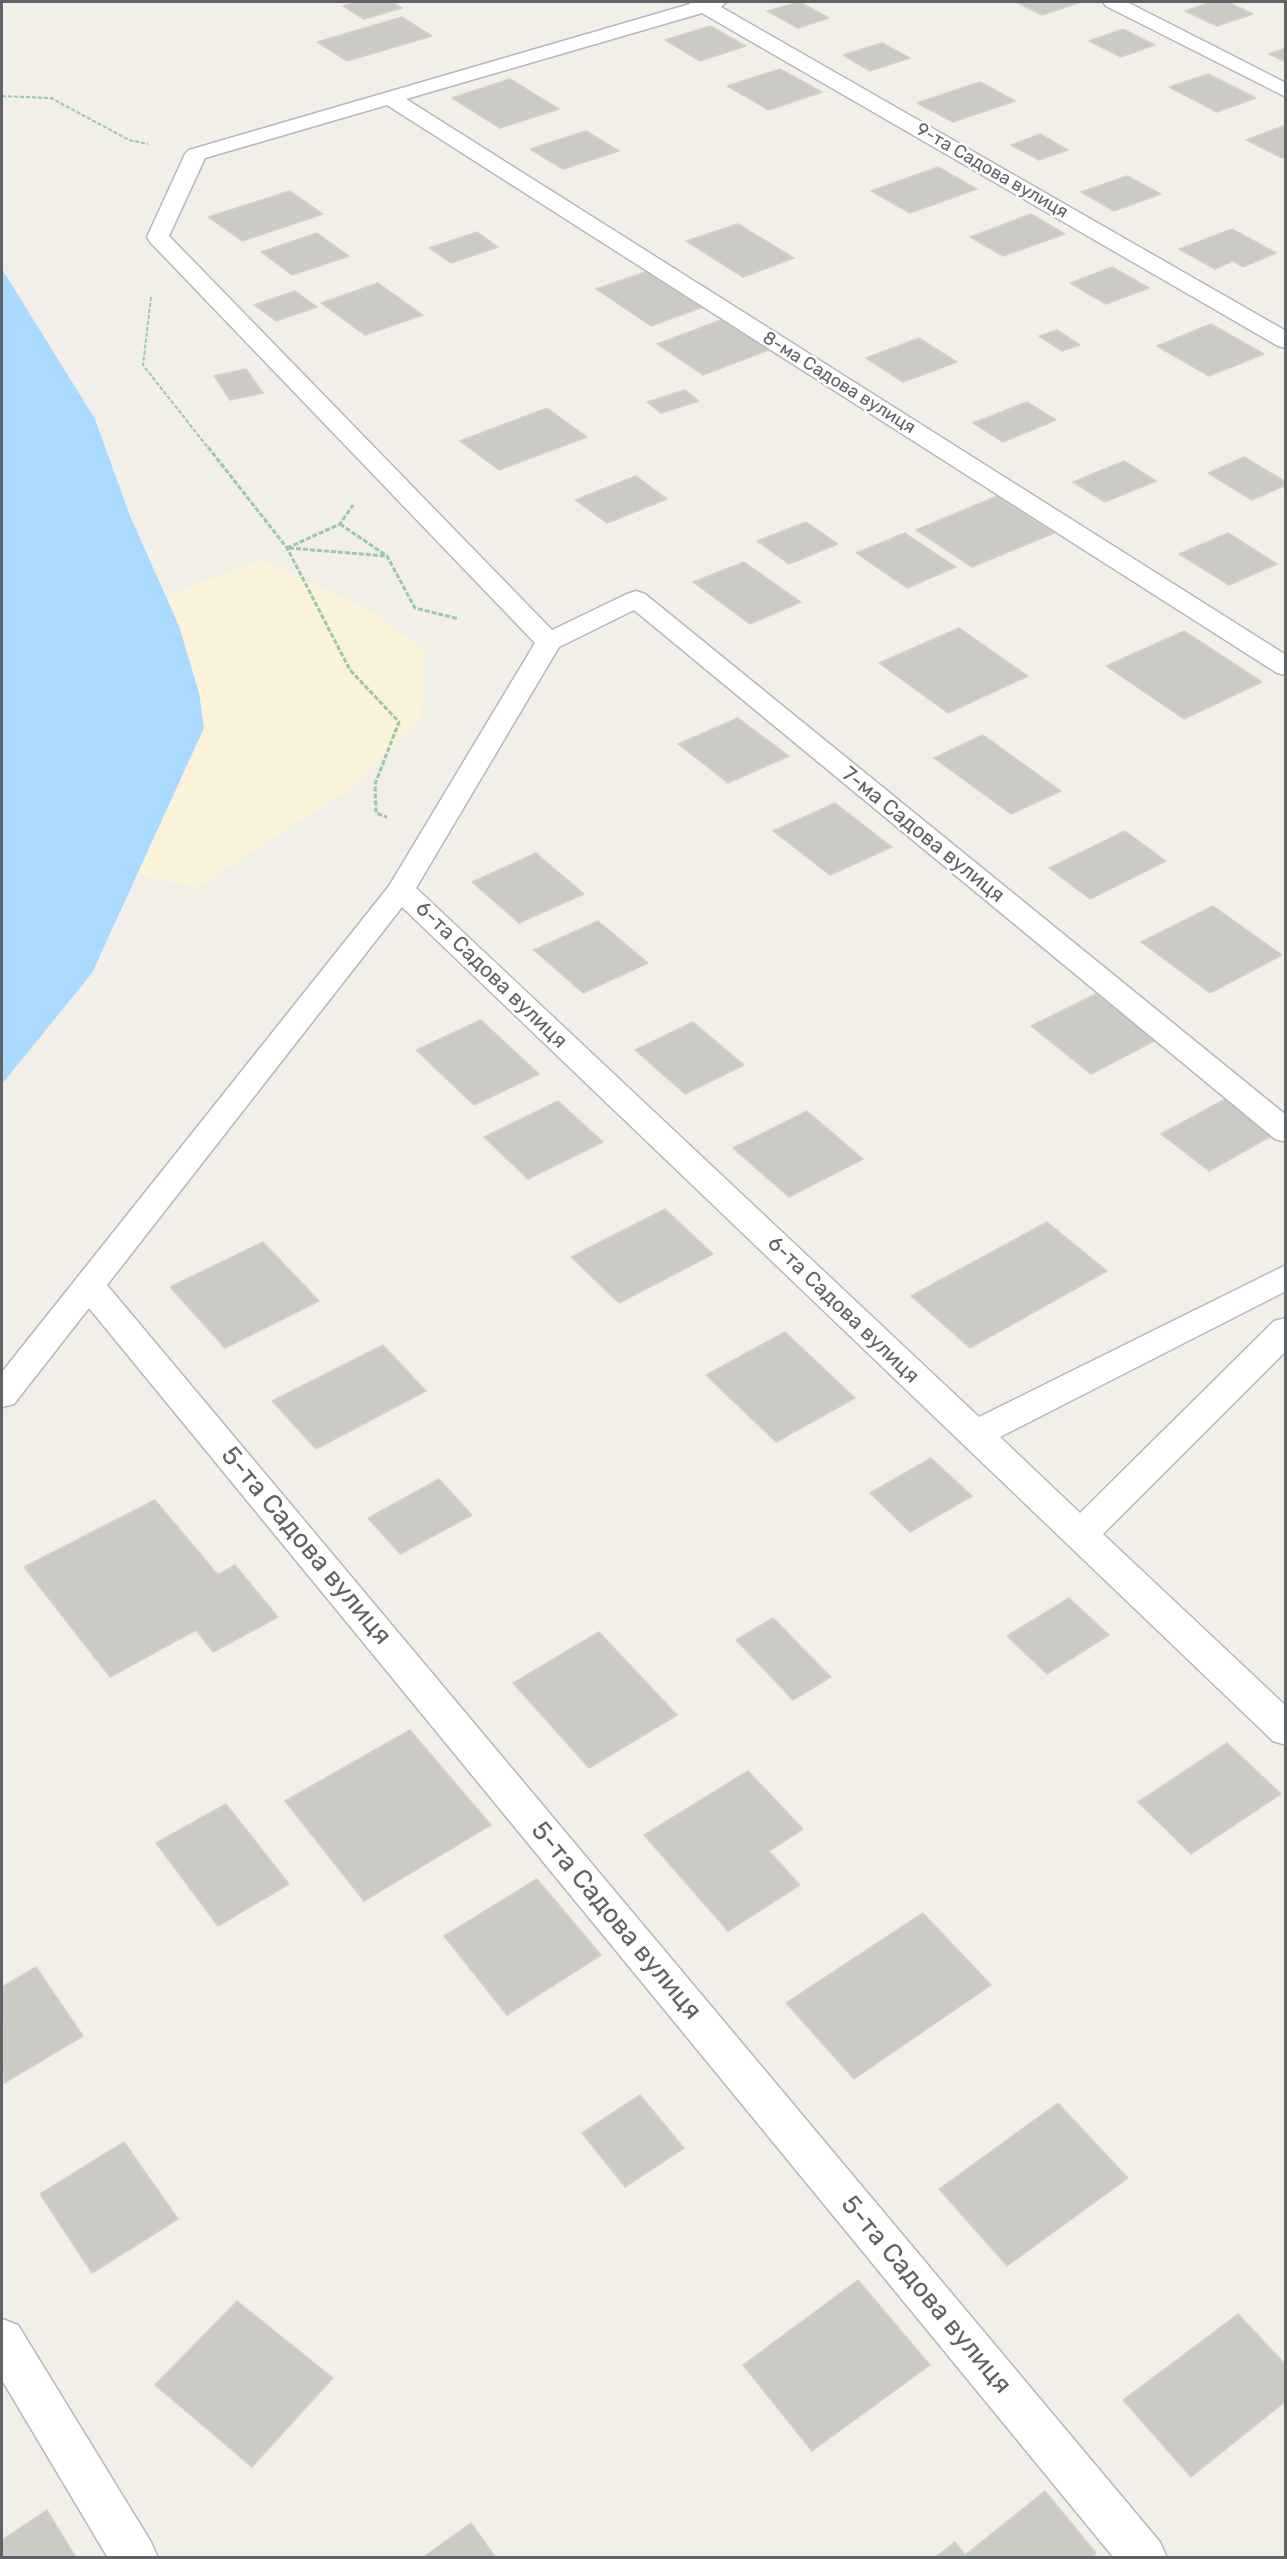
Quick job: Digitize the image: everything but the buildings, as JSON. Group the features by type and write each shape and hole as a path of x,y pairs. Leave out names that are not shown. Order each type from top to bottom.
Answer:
{"street":[{"path":"1113,2 1286,91"},
{"path":"2,1395 401,890 549,642 158,237 196,154 392,99 706,3"},
{"name":"9-та Садова вулиця","path":"706,3 1286,341"},
{"name":"8-ма Садова вулиця","path":"392,99 1286,667"},
{"name":"7-ма Садова вулиця","path":"549,642 636,599 1286,1132"},
{"name":"6-та Садова вулиця","path":"401,890 1286,1730"},
{"path":"974,1434 1286,1277"},
{"name":"5-та Садова вулиця","path":"88,1284 1144,2558"},
{"path":"1080,1535 1286,1330"},
{"path":"2,2340 135,2558"}],"path":[{"path":"2,96 51,98 129,140 196,154"},
{"path":"158,237 143,365 287,548 350,670 399,722 375,784 376,813 433,836"},
{"path":"287,548 340,524 380,467"},
{"path":"287,548 387,556"}],"sand":[{"path":"262,560 366,608 424,650 422,717 350,789 198,887 136,875 204,728 199,692 179,626 166,596"}],"water":[{"path":"2,269 95,419 130,516 179,626 199,693 204,728 92,973 2,1084"}]}
